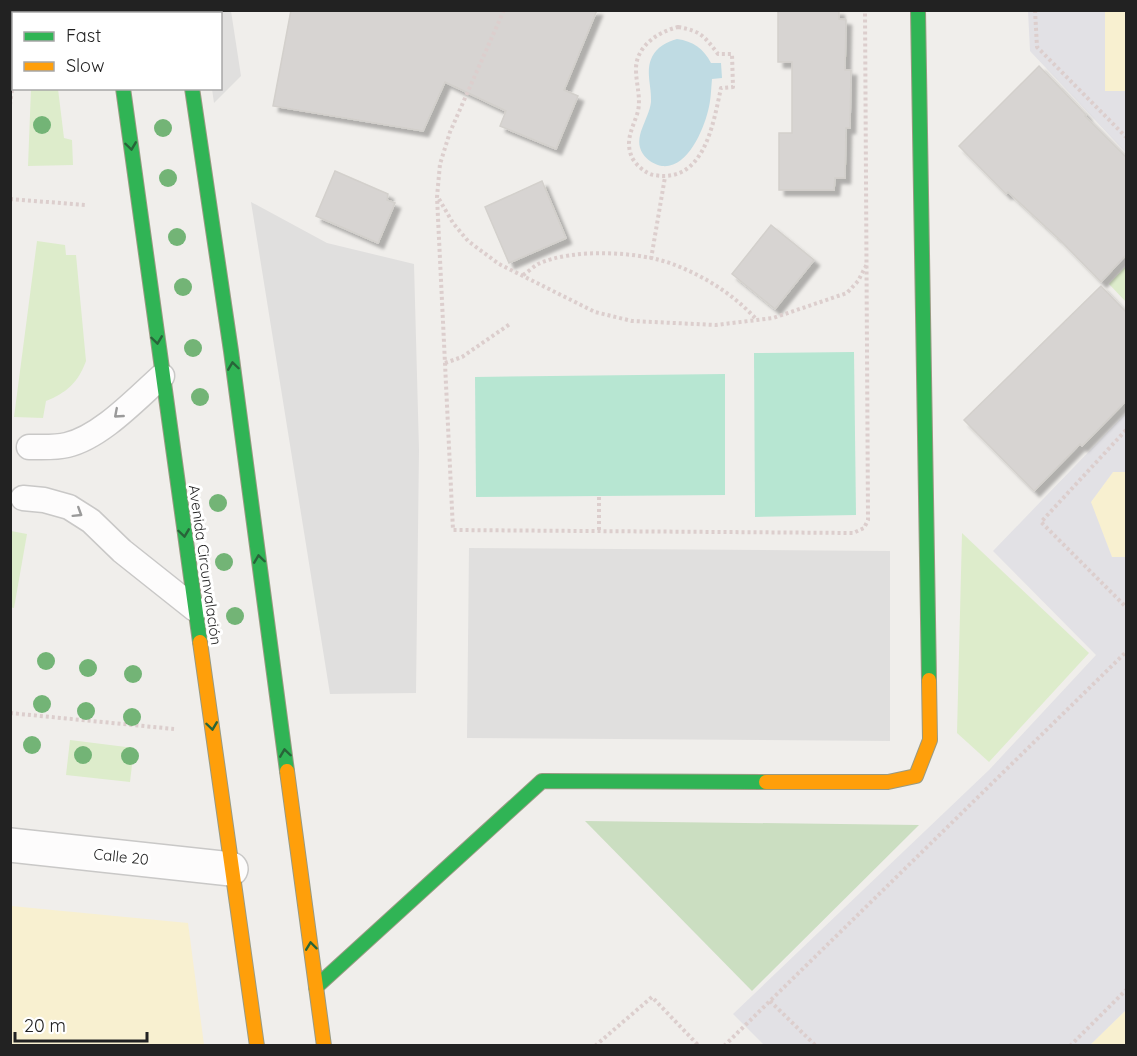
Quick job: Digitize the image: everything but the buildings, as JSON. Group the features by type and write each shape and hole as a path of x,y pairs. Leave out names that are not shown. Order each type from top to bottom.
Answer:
{"main road":[{"path":"316,987 542,781 888,782 916,776 930,740 918,10"},
{"name":"Avenida Circunvalación","path":"123,90 256,1046"},
{"path":"192,90 236,387 324,1046"}],"street":[{"name":"Calle 20","path":"10,845 231,869"}],"lane":[{"path":"29,447 68,445 88,436 108,423 162,376"},
{"path":"22,498 45,500 69,507 91,521 122,551 195,609"}],"path":[{"path":"504,10 450,132 440,164 437,198 453,530 853,533 864,528 868,520 865,10"},
{"path":"1035,10 1037,47 1126,137"},
{"path":"678,27 696,30 708,39 718,54 732,54 733,87 721,88 714,121 698,159 683,174 664,177 647,174 631,157 628,140 638,112 636,67 641,52 649,40 662,31 678,27"},
{"path":"10,105 12,90"},
{"path":"651,259 664,177"},
{"path":"437,198 468,241 499,264 595,312 632,321 716,325 773,318 847,293 858,281 867,263"},
{"path":"10,199 85,205"},
{"path":"523,275 538,264 561,257 615,254 651,259 674,264 717,286 741,302 756,320"},
{"path":"445,363 462,357 510,324"},
{"path":"1126,430 1041,522 1126,608"},
{"path":"599,497 599,532"},
{"path":"724,1046 1126,652"},
{"path":"10,713 185,730"},
{"path":"1070,1046 1126,990"},
{"path":"596,1046 652,997 699,1046"},
{"path":"770,1000 816,1046"}],"green space":[{"path":"31,90 58,90 64,138 72,140 73,165 28,166"},
{"path":"37,241 65,245 66,255 76,255 86,361 71,386 46,401 43,418 14,417"},
{"path":"1126,266 1126,302 1109,284"},
{"path":"854,352 856,515 755,517 754,353"},
{"path":"725,374 725,495 476,497 475,377"},
{"path":"11,531 27,534 14,608 10,607"},
{"path":"962,533 1089,653 989,762 957,733"},
{"path":"70,740 134,748 130,782 66,775"},
{"path":"585,821 919,825 752,991"}],"sand":[{"path":"1105,11 1126,11 1126,91 1105,91"},
{"path":"1113,472 1126,472 1126,557 1112,557 1090,502"},
{"path":"11,906 188,923 204,1045 11,1045"},
{"path":"1126,1010 1126,1045 1090,1045"}],"shaded area":[{"path":"231,11 241,76 214,103 212,90 222,90 222,12 200,12"},
{"path":"1028,11 1105,11 1105,91 1126,91 1126,153 1030,51"},
{"path":"251,202 327,243 414,264 419,450 416,693 330,694"},
{"path":"1126,413 1126,472 1113,472 1091,502 1112,557 1126,557 1126,1010 1090,1045 764,1045 733,1014 989,770 1096,655 993,551"},
{"path":"469,548 890,551 890,741 467,738"}],"water":[{"path":"677,39 697,46 711,63 721,63 722,78 712,79 708,111 698,138 692,147 679,161 662,166 645,156 639,141 651,102 650,62 659,48"}],"traffic: fast":[{"path":"918,10 929,680"},
{"path":"123,90 200,642"},
{"path":"192,90 231,351 287,771"},
{"path":"316,987 542,781 766,782"}],"traffic: slow":[{"path":"200,642 257,1046"},
{"path":"766,782 888,782 916,776 930,740 929,680"},
{"path":"287,771 324,1046"}]}
